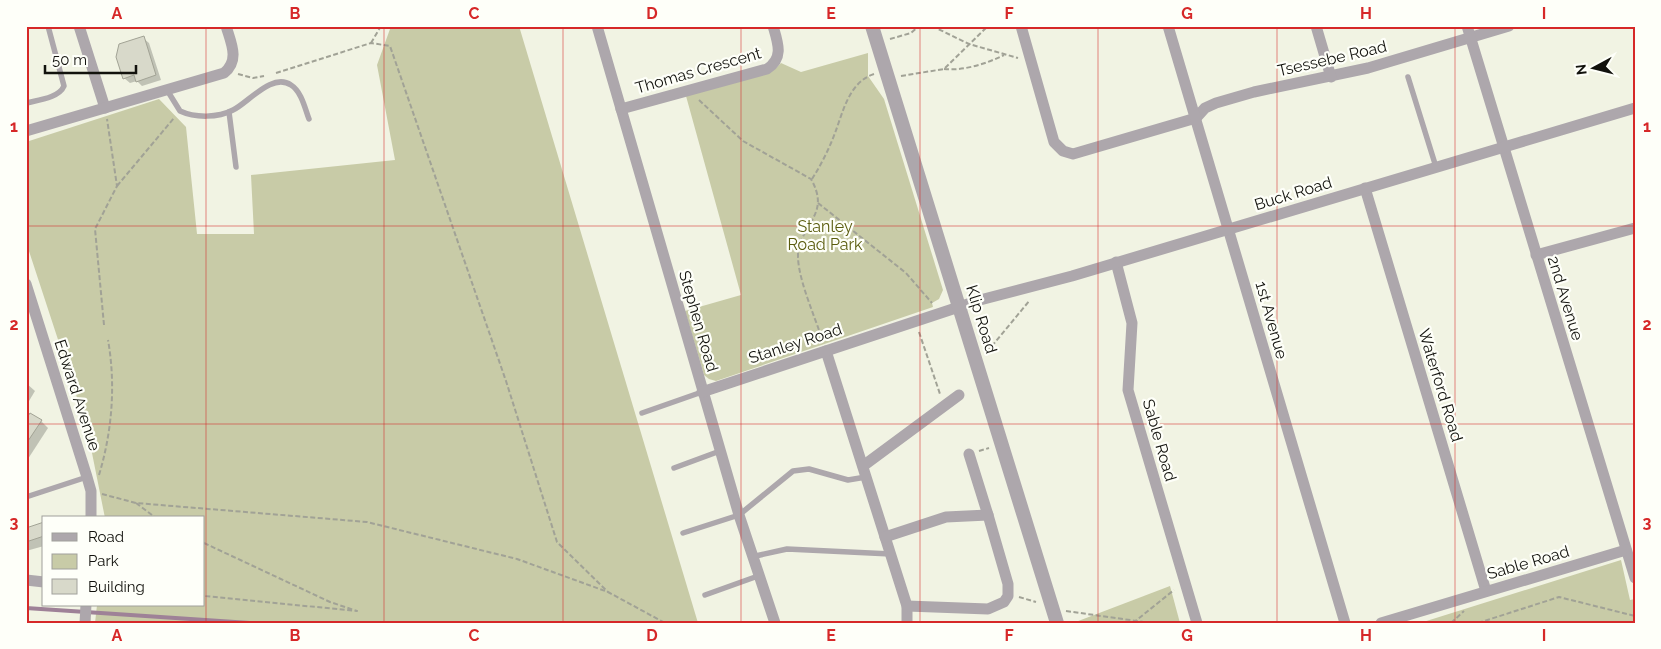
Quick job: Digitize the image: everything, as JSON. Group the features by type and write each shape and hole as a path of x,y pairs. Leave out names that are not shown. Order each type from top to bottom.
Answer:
{"street":[{"path":"79,26 105,108"},
{"path":"26,131 216,76 230,68 234,54 226,26"},
{"name":"Stephen Road","path":"597,26 702,392 758,576 775,623"},
{"name":"Thomas Crescent","path":"621,110 767,69 775,62 779,52 773,26"},
{"name":"Klip Road","path":"872,26 1055,616"},
{"path":"1021,26 1054,142 1068,153 1079,154 1196,118"},
{"name":"1st Avenue","path":"1168,26 1345,623"},
{"path":"1316,26 1331,77"},
{"name":"Tsessebe Road","path":"1196,118 1205,108 1216,103 1254,92 1331,77 1469,32 1509,26"},
{"name":"2nd Avenue","path":"1469,32 1502,147 1635,578"},
{"name":"Buck Road","path":"960,307 1635,108"},
{"name":"Waterford Road","path":"1365,188 1486,591"},
{"path":"1536,255 1635,228"},
{"name":"Sable Road","path":"1116,262 1132,323 1128,390 1197,623"},
{"name":"Edward Avenue","path":"26,284 91,491 91,516"},
{"name":"Stanley Road","path":"702,392 825,346 960,307"},
{"path":"825,346 907,606 907,623"},
{"path":"865,471 959,395"},
{"path":"907,606 988,609 1004,602 1008,596 1008,584 969,454"},
{"path":"885,537 946,517 988,515"},
{"name":"Sable Road","path":"1381,623 1626,550"},
{"path":"26,580 42,582"},
{"path":"85,623 86,606"}],"lane":[{"path":"26,104 55,95 62,91 64,86 48,26"},
{"path":"1408,77 1436,167"},
{"path":"167,90 180,111 198,116 229,112 264,88 284,83 291,84 296,90 309,119"},
{"path":"229,112 236,167"},
{"name":"Stanley Road","path":"642,413 702,392"},
{"path":"674,468 720,451"},
{"path":"683,533 739,515 793,471 810,470 848,480 865,471"},
{"path":"26,497 87,477"},
{"path":"752,557 788,549 891,554"},
{"path":"705,595 758,576"}],"path":[{"path":"370,43 381,26"},
{"path":"878,43 911,33 919,26"},
{"path":"932,26 969,44 1004,55 1030,59"},
{"path":"944,69 988,26"},
{"path":"230,68 239,75 253,78 370,43 390,46 506,381 557,542 608,592"},
{"path":"888,78 944,69 956,70 994,60 1004,55"},
{"path":"811,179 820,166 852,92 870,75"},
{"path":"695,96 717,119 743,141 811,179 817,192 818,203 810,228 799,246 798,262 825,346"},
{"path":"105,108 117,186"},
{"path":"104,325 95,228 117,186 180,111"},
{"path":"818,203 906,273 934,306"},
{"path":"978,366 990,348 1032,297 1034,286"},
{"path":"916,321 945,405"},
{"path":"108,340 113,396 106,450 99,475 91,491 136,503 367,522 517,559 608,592 665,623"},
{"path":"969,454 1002,444"},
{"path":"136,503 153,516"},
{"path":"205,543 330,602 357,611 205,596"},
{"path":"1134,622 1184,581"},
{"path":"1008,596 1028,598 1055,616 1151,623"},
{"path":"1478,623 1559,597 1635,616"}],"green space":[{"path":"389,26 519,26 698,623 95,623 97,606 205,606 205,516 105,516 87,428 26,242 26,142 159,99 186,127 197,234 254,234 251,175 395,160 377,65 390,29"},
{"name":"Stanley Road Park","path":"868,53 868,76 884,99 943,290 939,299 932,303 933,307 716,381 709,379 704,375 685,311 741,295 686,96 775,69 781,63 801,72"},
{"path":"1621,560 1630,600 1635,599 1635,623 1420,623"},
{"path":"1170,586 1180,623 1073,623"}],"building":[{"path":"144,36 156,75 136,82 134,75 123,79 116,57 119,44"},
{"path":"30,413 42,420 26,444 26,419"},
{"path":"42,523 42,537 26,542 26,528"}],"waterway":[{"path":"26,608 250,623"}]}
